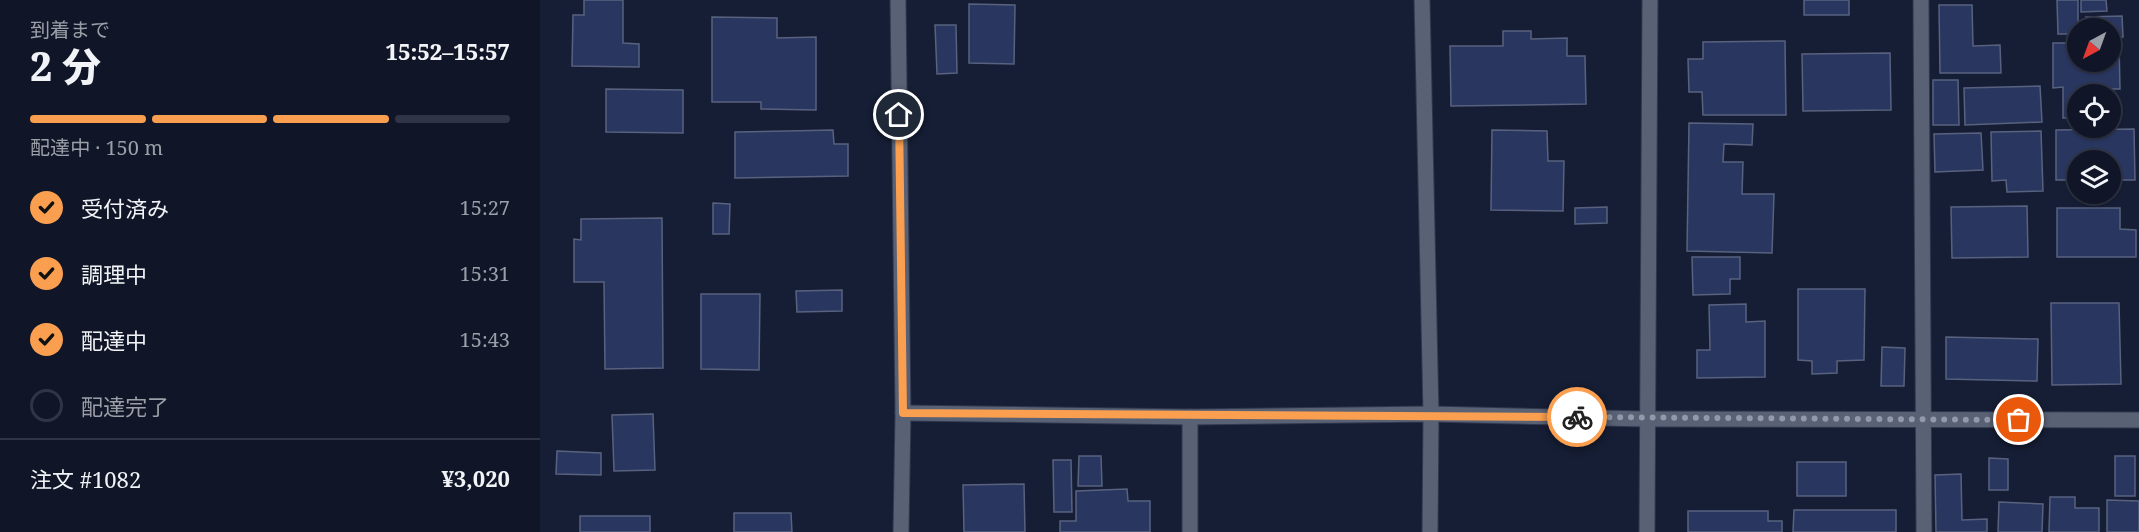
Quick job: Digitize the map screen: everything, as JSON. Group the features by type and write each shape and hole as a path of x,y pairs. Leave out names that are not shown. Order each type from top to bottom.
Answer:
{"street":[{"path":"898,0 903,413 902,532"},
{"path":"1422,0 1431,414 1430,532"},
{"path":"1647,532 1650,0"},
{"path":"1921,0 1924,532"},
{"path":"903,413 1191,417 1431,414 1646,419 2139,420"},
{"path":"1190,532 1191,417"}],"building":[{"path":"584,0 623,0 623,43 639,44 639,67 572,66 573,15 584,15"},
{"path":"1804,0 1849,0 1849,15 1804,15"},
{"path":"2057,0 2078,0 2078,18 2067,18 2067,34 2058,34"},
{"path":"2081,0 2106,0 2107,11 2081,12"},
{"path":"969,4 1015,5 1014,64 969,63"},
{"path":"1939,5 1972,5 1973,46 2000,45 2001,73 1940,73"},
{"path":"2122,16 2123,37 2121,37 2121,18 2086,17"},
{"path":"712,17 777,18 777,38 816,37 816,110 761,109 761,102 712,102"},
{"path":"935,25 956,25 957,73 937,74"},
{"path":"1503,31 1531,31 1531,39 1567,38 1567,56 1585,56 1586,104 1451,106 1450,46 1503,46"},
{"path":"1785,41 1786,115 1703,115 1702,92 1689,92 1688,59 1703,59 1703,42"},
{"path":"2053,43 2067,43 2067,72 2120,72 2120,84 2067,84 2067,118 2063,118 2063,87 2053,88"},
{"path":"1890,53 1891,110 1803,111 1802,54"},
{"path":"1933,80 1958,80 1959,125 1933,125"},
{"path":"2040,86 2042,122 1965,125 1964,88"},
{"path":"606,89 683,90 683,133 606,132"},
{"path":"1689,123 1753,124 1752,145 1724,144 1723,162 1743,162 1742,194 1774,194 1772,253 1687,251"},
{"path":"2121,129 2134,129 2135,180 2121,180 2121,150 2067,150 2067,180 2056,180 2056,130 2067,130 2067,138 2121,138"},
{"path":"833,130 834,144 848,144 848,176 735,178 735,132"},
{"path":"1492,130 1547,131 1548,161 1564,161 1563,211 1491,210"},
{"path":"2041,131 2043,191 2007,192 2006,180 1992,181 1991,132"},
{"path":"1981,133 1983,170 1935,172 1934,134"},
{"path":"713,203 730,204 729,234 713,234"},
{"path":"2027,206 2028,257 1952,258 1951,207"},
{"path":"1607,207 1607,223 1575,224 1575,208"},
{"path":"2057,208 2120,208 2120,229 2136,230 2136,257 2057,257"},
{"path":"662,218 663,368 605,369 604,282 574,282 574,239 581,240 581,219"},
{"path":"1692,257 1740,257 1740,279 1730,279 1730,294 1693,295"},
{"path":"1798,289 1865,289 1864,360 1837,361 1837,373 1812,374 1812,361 1798,360"},
{"path":"842,290 842,311 797,312 796,291"},
{"path":"701,294 760,294 759,370 701,369"},
{"path":"2051,303 2119,303 2121,384 2052,385"},
{"path":"1746,304 1746,322 1765,321 1765,377 1697,378 1697,350 1710,350 1709,305"},
{"path":"1946,337 2038,339 2037,381 1946,379"},
{"path":"1882,347 1905,348 1904,386 1881,386"},
{"path":"653,414 655,470 614,471 612,415"},
{"path":"557,451 601,453 601,475 556,474"},
{"path":"1079,456 1101,456 1102,486 1078,486"},
{"path":"2115,456 2135,456 2135,496 2115,496"},
{"path":"1989,458 2008,459 2008,490 1989,490"},
{"path":"1053,460 1071,460 1072,512 1054,512"},
{"path":"1797,462 1846,462 1846,496 1797,496"},
{"path":"1961,474 1962,520 1987,519 1987,532 1936,532 1935,475"},
{"path":"1024,484 1025,532 964,532 963,485"},
{"path":"1127,489 1128,501 1150,501 1150,532 1060,532 1060,521 1076,521 1076,491"},
{"path":"2050,497 2075,497 2075,508 2099,508 2099,532 2049,532"},
{"path":"2107,500 2139,501 2139,532 2107,532"},
{"path":"1999,502 2043,504 2042,532 1998,532"},
{"path":"1794,510 1896,510 1896,532 1793,532"},
{"path":"1688,511 1768,511 1768,521 1782,521 1782,532 1688,532"},
{"path":"734,513 791,513 792,532 734,532"},
{"path":"580,516 650,516 650,532 580,532"}],"way so far":[{"path":"1577,417 2019,420"}],"route":[{"path":"899,115 903,413 1191,417 1431,414 1577,417"}]}
